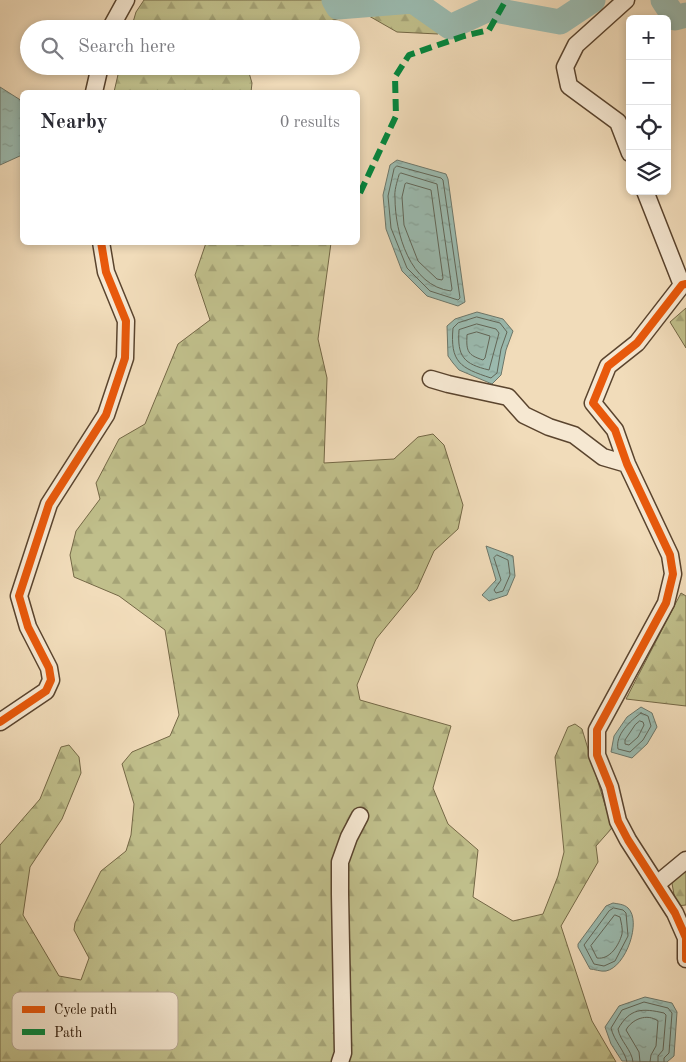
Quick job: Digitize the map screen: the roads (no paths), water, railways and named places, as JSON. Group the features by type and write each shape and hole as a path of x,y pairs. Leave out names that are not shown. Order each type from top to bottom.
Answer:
{"street":[{"path":"115,20 126,0"},
{"path":"626,0 576,45 565,67 569,86 618,122 629,150"},
{"path":"94,90 98,75"},
{"path":"647,195 684,284 637,343 608,366 593,403 614,430 627,464 670,555 673,574 666,603 597,730 597,756 610,787 618,821 628,840 675,913 686,938 686,959"},
{"path":"0,722 46,692 51,680 49,668 28,627 20,596 49,504 106,415 125,358 126,321 106,272 102,245"},
{"path":"431,379 508,397 524,415 549,427 574,435 602,457 627,464"},
{"path":"340,1062 344,1053 340,862 349,837 360,816"},
{"path":"657,884 686,860"}],"water":[{"path":"0,87 20,100 20,156 0,165"},
{"path":"397,160 446,174 465,302 458,306 427,296 402,271 386,229 383,195 390,165"},
{"path":"477,312 503,319 513,331 506,350 501,375 492,384 459,370 448,356 447,326 455,319"},
{"path":"486,546 513,556 515,576 507,595 489,601 482,595 496,580"},
{"path":"641,707 652,713 657,727 647,744 632,758 611,752 614,736 627,717"},
{"path":"613,903 621,904 628,908 632,914 633,923 630,943 620,961 613,968 606,971 590,969 578,944 606,906"},
{"path":"645,997 672,1003 677,1012 674,1056 667,1062 622,1061 611,1044 605,1027 619,1006"}],"waterway":[{"path":"334,0 338,7 413,1 450,27 489,9 560,22 593,0"},
{"path":"663,0 675,18 686,15"}]}
